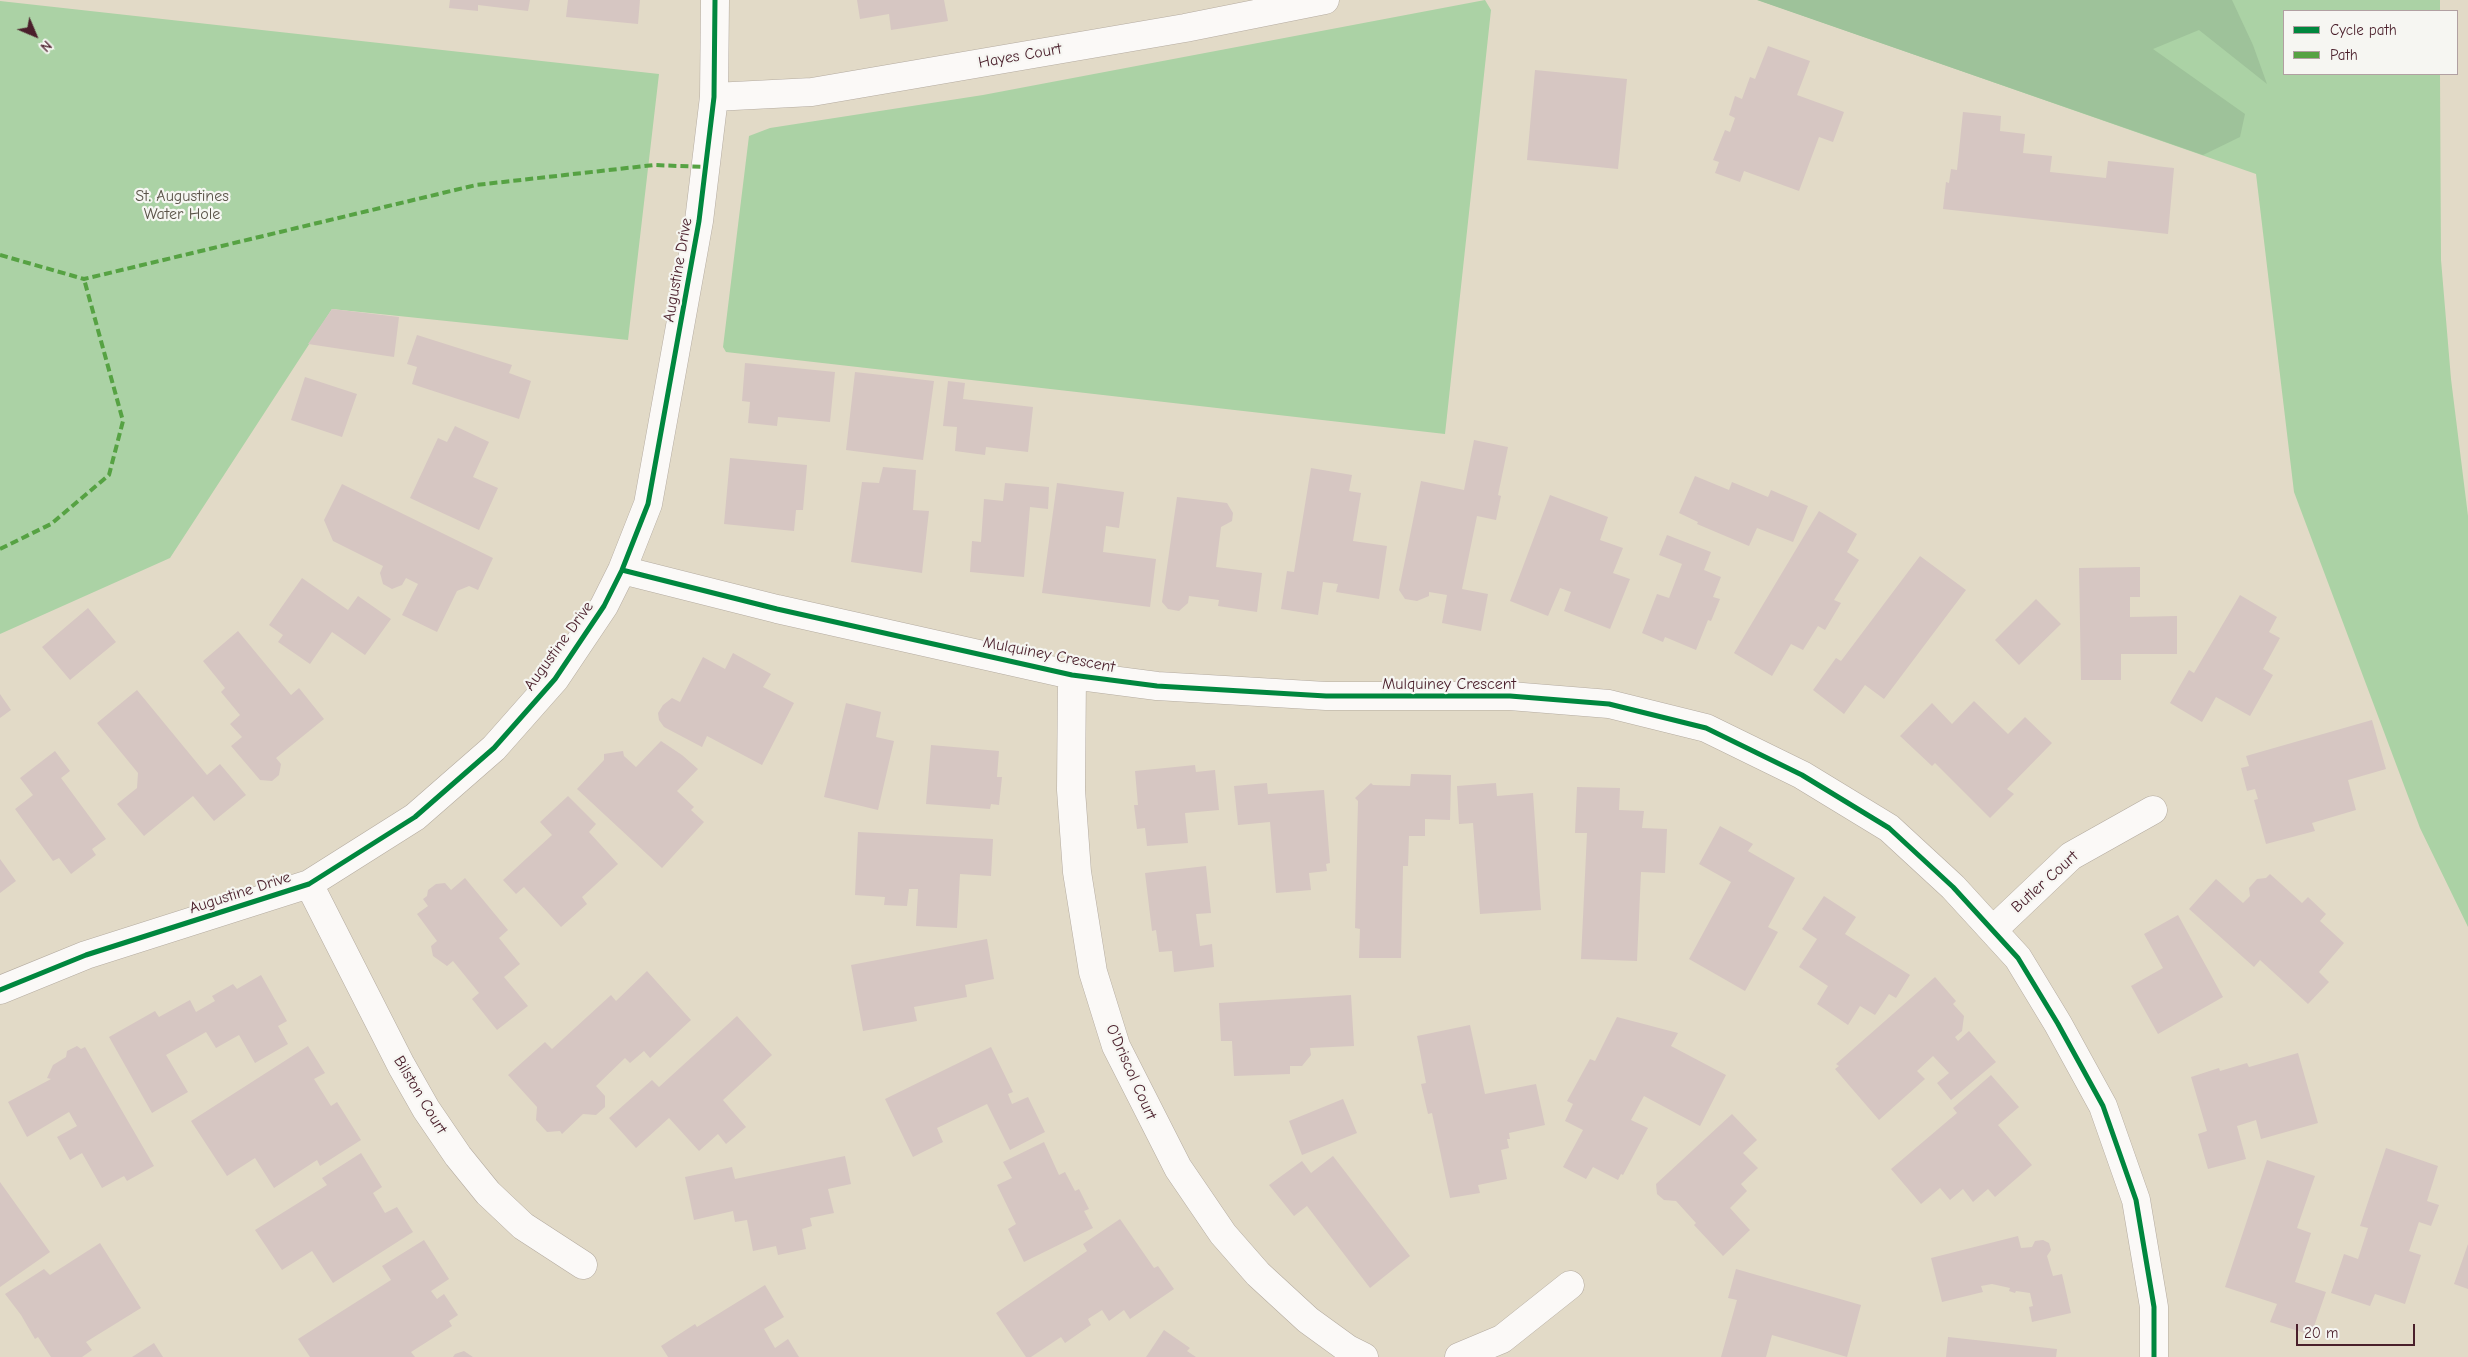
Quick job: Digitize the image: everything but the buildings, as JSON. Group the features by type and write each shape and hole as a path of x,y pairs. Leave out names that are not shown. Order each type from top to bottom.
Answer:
{"street":[{"name":"Augustine Drive","path":"0,990 86,955 309,884 415,817 494,748 555,679 604,606 622,570 650,494 700,222 714,97 714,0"},
{"name":"Hayes Court","path":"714,97 812,92 1185,28 1325,0"},
{"name":"Mulquiney Crescent","path":"622,570 796,613 1072,675 1156,686 1326,696 1510,696 1609,704 1706,728 1802,775 1888,828 1953,887 2018,958 2058,1024 2103,1106 2136,1200 2154,1307 2154,1357"},
{"name":"O'Driscol Court","path":"1072,675 1072,790 1077,872 1093,972 1116,1046 1178,1168 1223,1234 1258,1274 1308,1320 1348,1349 1364,1357"},
{"name":"Butler Court","path":"1993,930 2071,856 2153,810"},
{"name":"Bilston Court","path":"309,884 405,1072 426,1109 458,1156 488,1193 522,1226 583,1265"},
{"path":"1459,1357 1502,1339 1570,1285"}],"green space":[{"path":"1485,0 1491,10 1445,434 726,352 723,347 749,136 770,128 983,95"},
{"path":"1757,0 2232,0 2253,45 2267,84 2199,30 2153,49 2245,114 2240,137 2203,155"},
{"path":"1758,0 2440,0 2440,10 2283,10 2283,75 2440,75 2441,260 2451,379 2468,516 2468,927 2420,828 2294,492 2256,174"},
{"name":"St. Augustines Water Hole","path":"0,1 659,74 628,340 332,309 170,558 0,634"}],"marked path":[{"path":"0,255 84,279 476,185 654,165 705,167"},
{"path":"0,549 51,524 109,475 123,421 84,279"}],"cycle path":[{"path":"0,990 86,955 309,884 415,817 494,748 555,679 604,606 622,570 648,504 699,221 714,97 715,0"},
{"path":"622,570 777,609 1072,675 1157,686 1326,696 1510,696 1609,704 1706,728 1802,775 1889,828 1953,887 2018,958 2058,1024 2103,1106 2136,1200 2154,1307 2154,1357"}]}
